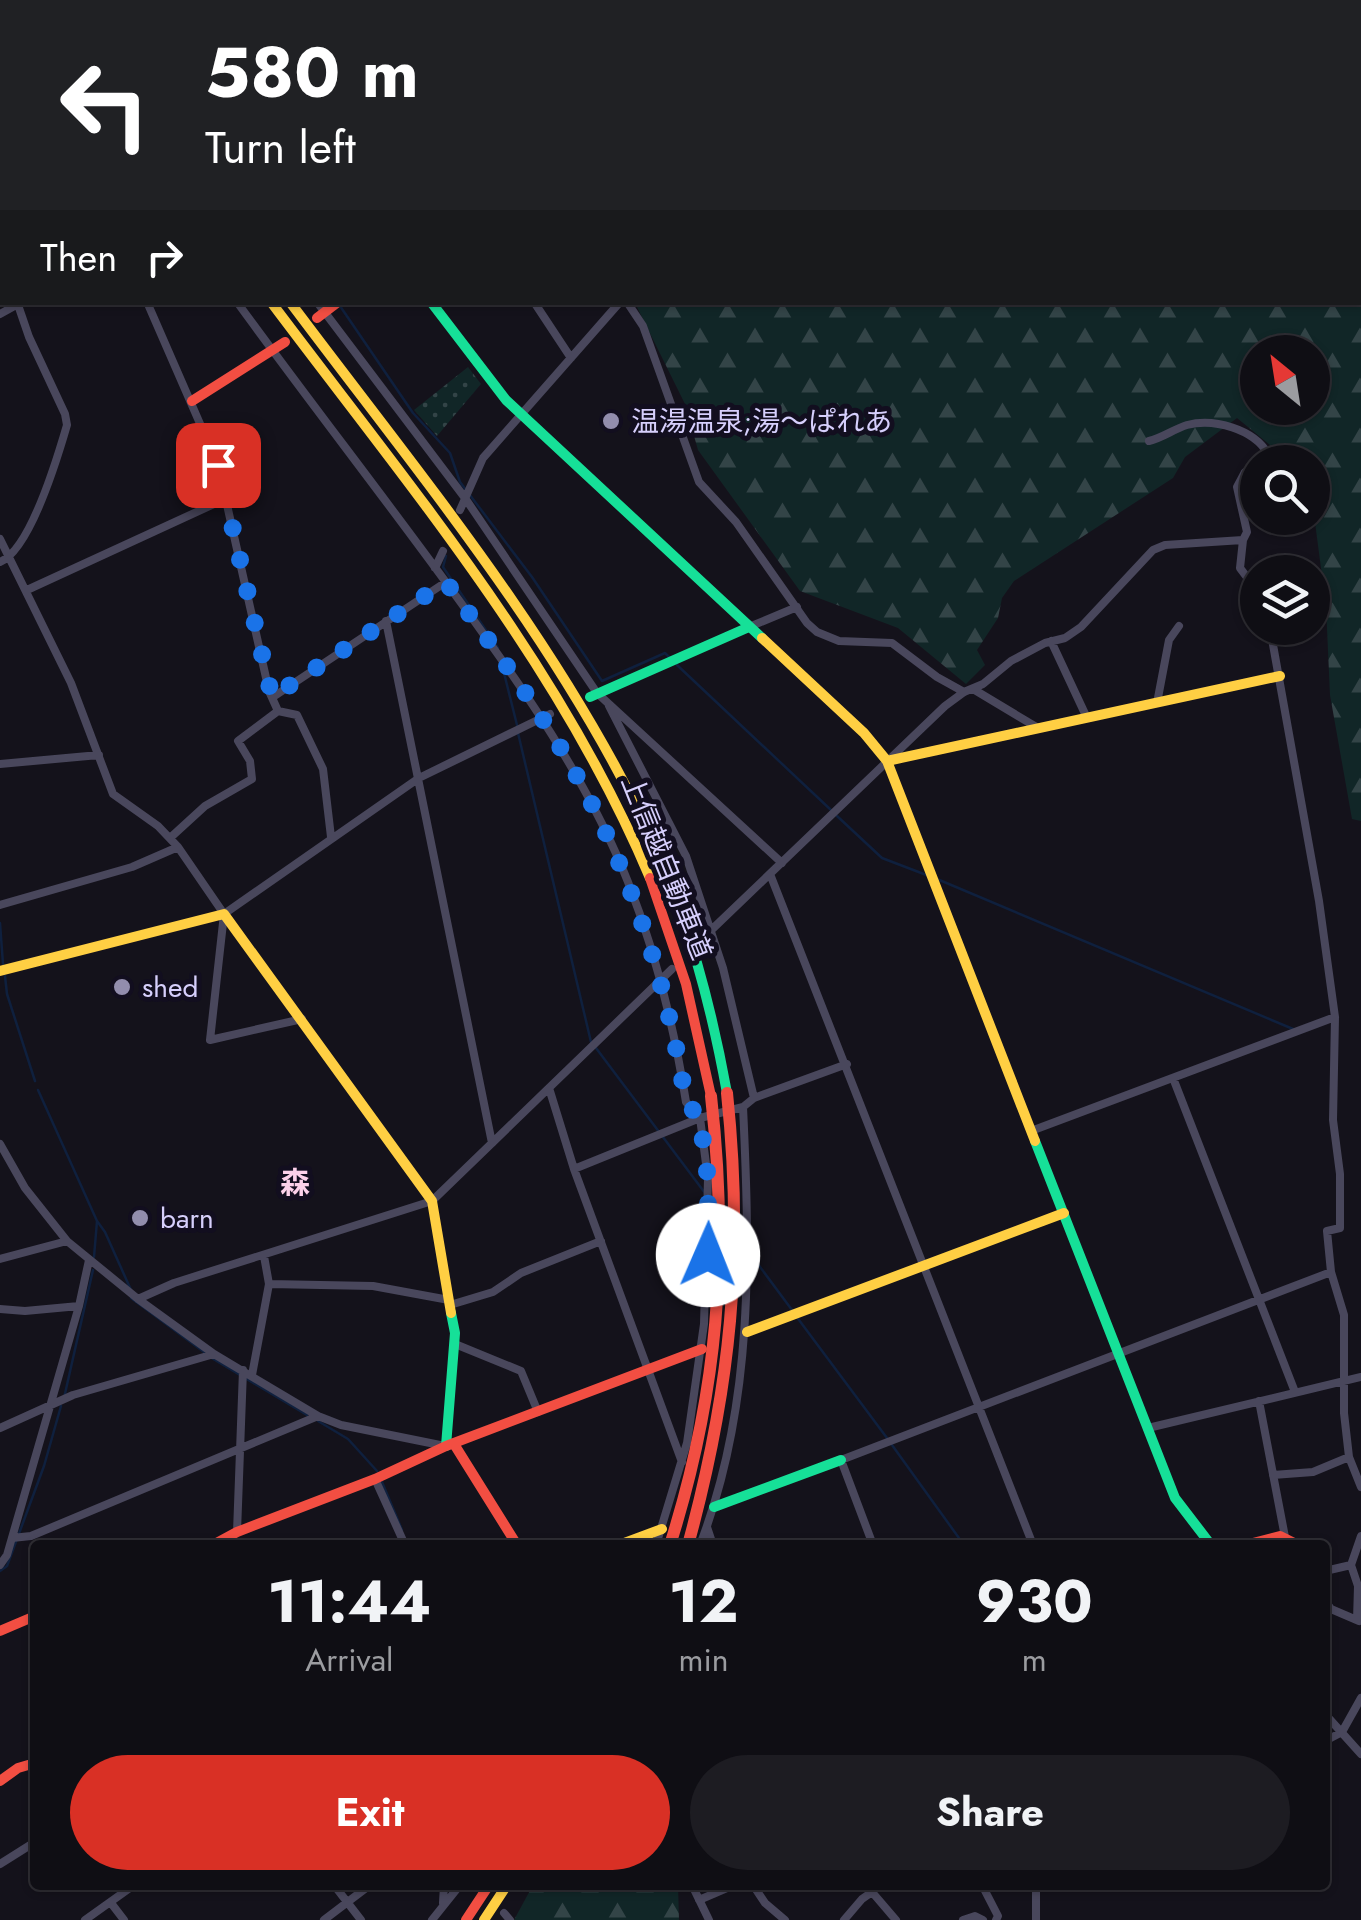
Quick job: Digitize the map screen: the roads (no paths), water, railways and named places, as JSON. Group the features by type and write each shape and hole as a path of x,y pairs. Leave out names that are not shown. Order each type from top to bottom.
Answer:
{"main road":[{"name":"上信越自動車道","path":"274,305 502,613 554,693 606,782 648,870 676,948 699,1030 711,1096 721,1202 718,1327 700,1439 671,1540"},
{"name":"上信越自動車道","path":"292,305 494,576 566,682 650,833 686,924 706,992 727,1093 737,1205 734,1330 712,1459 689,1540"},
{"path":"433,305 506,400 864,733 887,761 1176,1498 1207,1540"},
{"path":"192,401 279,346"},
{"path":"594,695 749,627"},
{"path":"887,761 1280,676"},
{"path":"0,971 224,914 432,1201 455,1344 450,1445 514,1540"},
{"path":"747,1332 1064,1213"},
{"path":"222,1540 450,1445 702,1350"},
{"path":"714,1507 841,1460"},
{"path":"633,1540 662,1529"},
{"path":"1260,1540 1273,1536 1290,1540"},
{"path":"0,1630 30,1618"},
{"path":"0,1780 30,1764"},
{"path":"466,1920 486,1890"},
{"path":"484,1920 504,1890"}],"street":[{"path":"5,560 34,516 66,425 65,414 19,305"},
{"path":"148,305 212,447 278,712"},
{"path":"240,305 279,346 540,718 578,778 627,880 660,979 686,1102 700,1118 708,1179 702,1350 682,1462 658,1540"},
{"path":"536,305 571,358"},
{"path":"460,510 483,458 620,305"},
{"path":"625,305 642,326 699,482 736,522 817,632 854,644 892,643 937,677 1038,728"},
{"path":"319,311 465,498 594,695 782,863"},
{"path":"1149,442 1182,426 1208,423 1252,434 1261,445"},
{"path":"26,590 227,498"},
{"path":"1241,555 1245,535"},
{"path":"0,540 5,560 26,590 71,683 113,794 170,838 224,914 210,1040 302,1019"},
{"path":"704,937 887,761 968,690 1010,661 1082,627 1154,550 1242,540"},
{"path":"436,568 443,552"},
{"path":"272,697 446,582"},
{"path":"749,627 797,608"},
{"path":"386,622 492,1142"},
{"path":"1157,703 1169,640 1179,626"},
{"path":"1052,642 1087,718"},
{"path":"1274,645 1335,1018 1334,1120 1340,1228 1327,1232 1330,1272 1344,1314 1343,1380 1349,1458 1361,1487"},
{"path":"609,706 686,856 712,930 754,1098"},
{"path":"170,838 205,806 252,779 250,761 238,741 278,712 298,714 323,769 331,837"},
{"path":"224,914 419,778 550,714"},
{"path":"0,764 99,755"},
{"path":"0,905 132,867 178,847"},
{"path":"770,874 1031,1540"},
{"path":"138,1299 174,1283 432,1201 672,968"},
{"path":"1031,1130 1335,1018"},
{"path":"574,1168 847,1064"},
{"path":"1173,1078 1294,1392"},
{"path":"549,1088 574,1168 682,1462"},
{"path":"702,1540 734,1422 747,1332 747,1191 742,1106"},
{"path":"0,1144 25,1188 66,1241 214,1354 341,1426 450,1445"},
{"path":"0,1259 66,1241"},
{"path":"269,1284 374,1286 449,1302 493,1292 521,1272 600,1241"},
{"path":"237,1532 239,1448 247,1372 269,1284 264,1256"},
{"path":"0,1565 12,1538 89,1260"},
{"path":"872,1540 841,1460 1330,1272"},
{"path":"0,1308 25,1312 78,1306"},
{"path":"455,1344 521,1371 539,1413"},
{"path":"0,1428 49,1405 214,1354"},
{"path":"1148,1428 1361,1377"},
{"path":"1260,1400 1285,1537"},
{"path":"12,1538 31,1536 318,1416"},
{"path":"1273,1475 1313,1472 1349,1458"},
{"path":"374,1478 403,1540"},
{"path":"707,1527 712,1540"},
{"path":"1330,1608 1359,1621 1360,1586 1351,1565 1361,1536"},
{"path":"1330,1570 1351,1565"},
{"path":"1330,1738 1342,1732 1361,1698"},
{"path":"1330,1719 1361,1754"},
{"path":"0,1864 30,1845"},
{"path":"86,1920 128,1890"},
{"path":"338,1890 361,1920"},
{"path":"324,1920 363,1890"},
{"path":"444,1890 444,1904"},
{"path":"432,1920 456,1890"},
{"path":"694,1890 710,1920"},
{"path":"699,1900 722,1890"},
{"path":"758,1890 785,1920"},
{"path":"844,1920 871,1890"},
{"path":"874,1890 896,1920"},
{"path":"985,1890 998,1916 996,1920"},
{"path":"1036,1890 1036,1920"},
{"path":"111,1903 124,1920"},
{"path":"964,1920 975,1916 983,1920"}],"waterway":[{"path":"340,306 413,413 450,453 460,482 532,577 602,681 665,653 671,659"},
{"path":"446,556 443,567 498,648"},
{"path":"502,665 517,725"},
{"path":"677,665 831,810"},
{"path":"518,733 591,1042"},
{"path":"837,816 882,858 929,876"},
{"path":"937,879 1293,1029"},
{"path":"0,923 3,964"},
{"path":"5,976 7,994 35,1081"},
{"path":"596,1048 705,1193"},
{"path":"38,1090 97,1221 94,1257"},
{"path":"97,1221 131,1290"},
{"path":"749,1252 792,1310"},
{"path":"64,1398 93,1270"},
{"path":"131,1298 204,1352"},
{"path":"796,1316 887,1438"},
{"path":"210,1357 307,1415"},
{"path":"0,1571 7,1566 44,1466 61,1406"},
{"path":"318,1421 348,1439 377,1471"},
{"path":"892,1445 960,1540"},
{"path":"382,1482 402,1530"}],"place":[{"name":"温湯温泉;湯〜ぱれあ","path":"611,421"},
{"name":"shed","path":"122,987"},
{"name":"barn","path":"140,1218"}],"district":[{"name":"森","path":"295,1183"}]}
